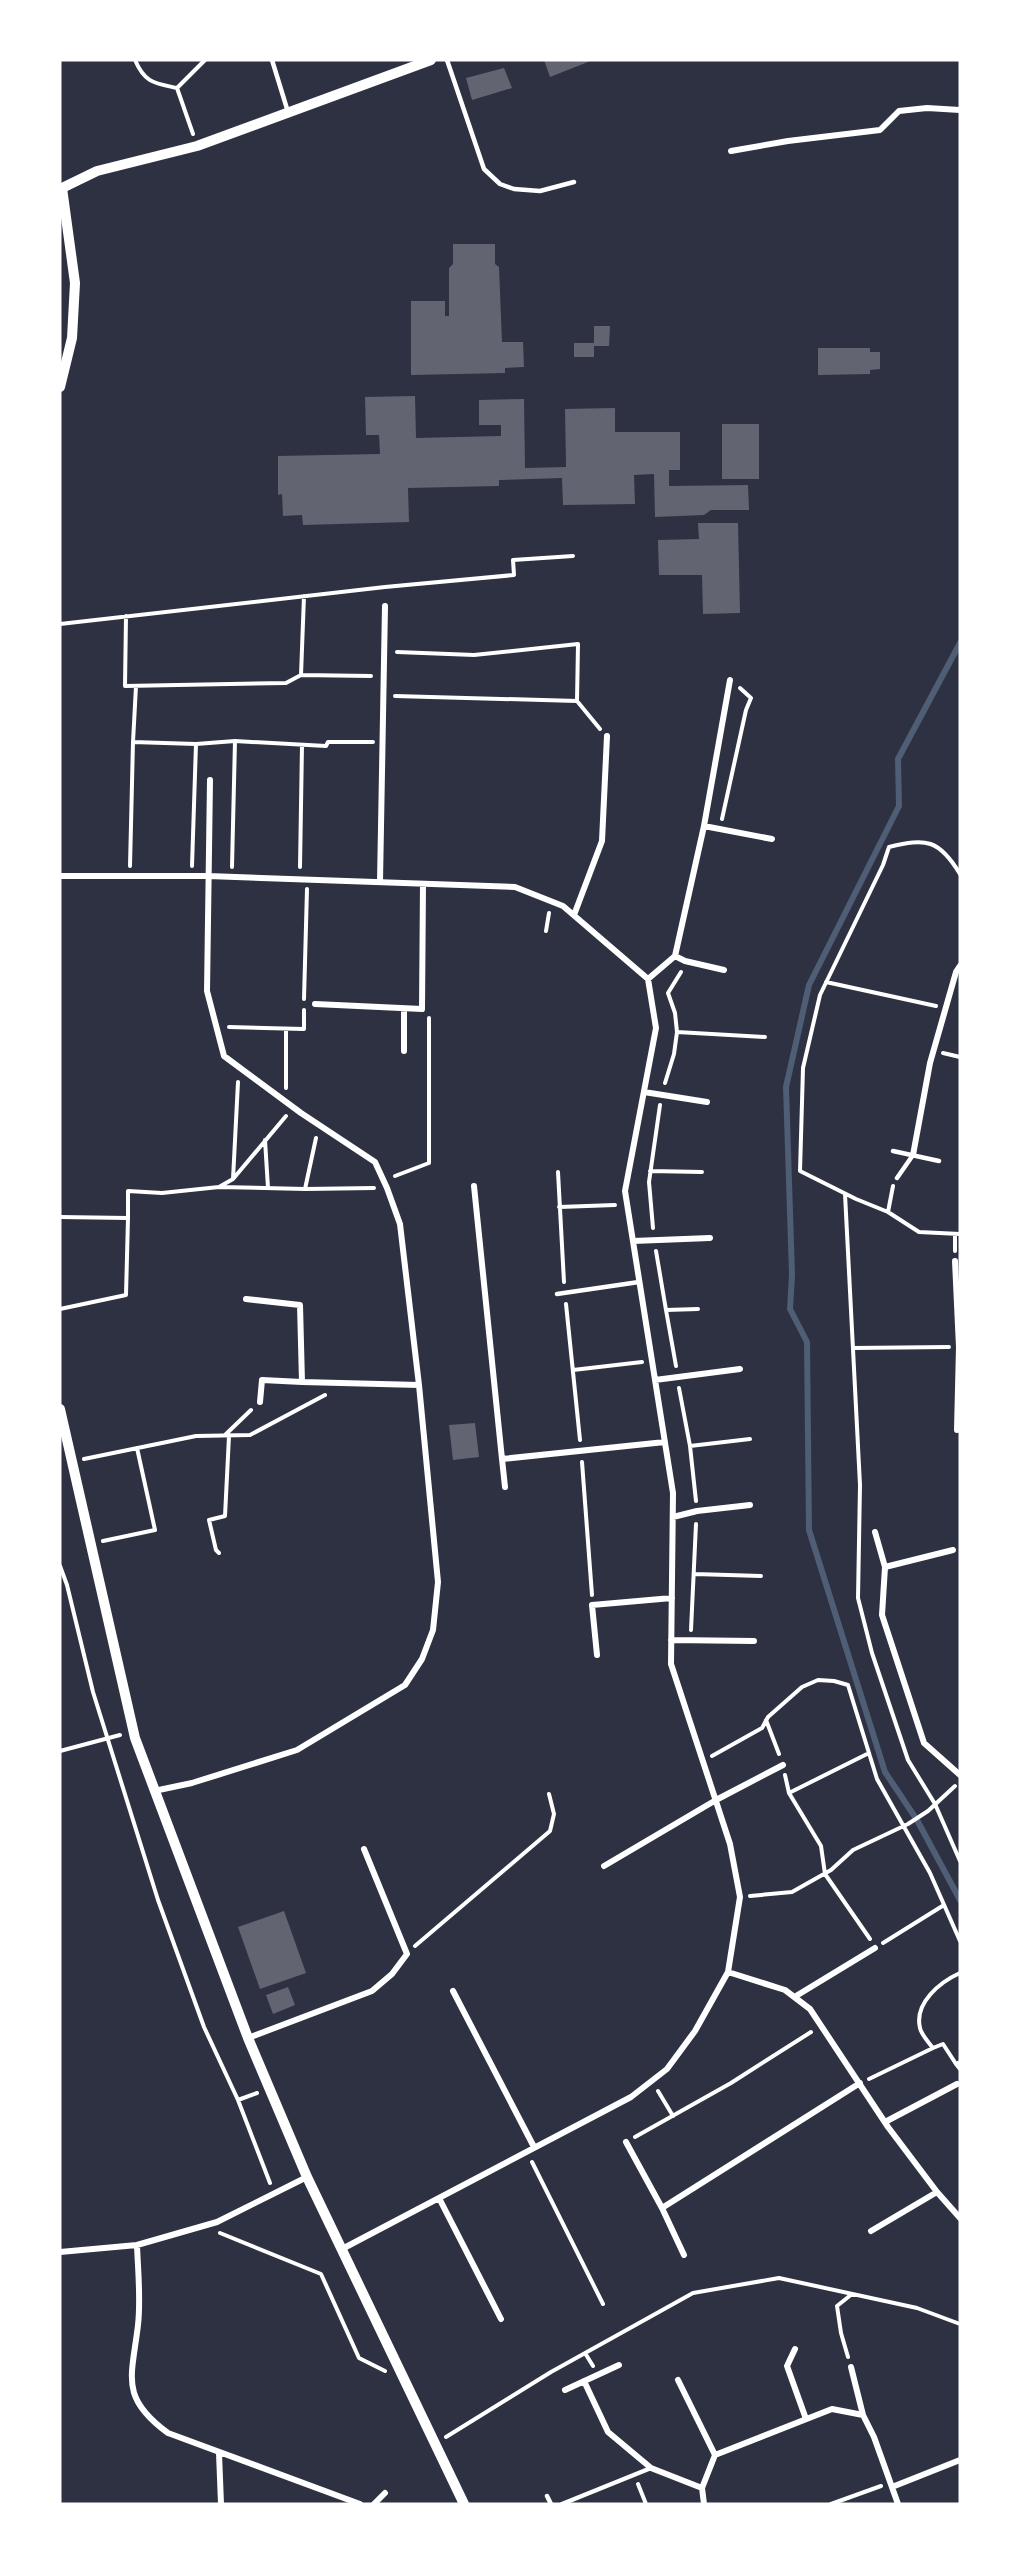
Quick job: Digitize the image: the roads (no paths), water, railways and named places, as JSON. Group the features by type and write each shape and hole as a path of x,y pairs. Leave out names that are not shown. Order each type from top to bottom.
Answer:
{"street":[{"path":"60,387 72,338 75,283 60,188 97,171 197,146 431,60"},
{"path":"731,151 788,141 880,130 899,111 927,108 960,110"},
{"path":"380,882 385,606"},
{"path":"648,979 675,956 704,826 730,680"},
{"path":"574,915 602,841 607,736"},
{"path":"154,1791 192,1783 297,1750 405,1685 422,1659 433,1630 438,1582 419,1385 400,1224 375,1162 319,1126 225,1056 207,991 210,780"},
{"path":"704,826 772,839"},
{"path":"60,876 208,876 515,887 563,906 648,979 656,1028 625,1191 673,1493 671,1664 730,1844 740,1897 728,1972 695,2031 667,2069 631,2097 342,2249"},
{"path":"315,1004 422,1009 423,884"},
{"path":"675,956 685,961 724,970"},
{"path":"913,1155 930,1063 956,972 960,966"},
{"path":"404,1009 404,1050"},
{"path":"644,1092 707,1102"},
{"path":"474,1186 505,1486"},
{"path":"633,1241 710,1238"},
{"path":"955,1261 959,1347 957,1430"},
{"path":"246,1299 300,1305 302,1382"},
{"path":"655,1380 740,1369"},
{"path":"260,1402 262,1380 419,1385"},
{"path":"60,1409 133,1732 154,1791 248,2038 307,2177 464,2504"},
{"path":"502,1459 665,1442"},
{"path":"673,1517 697,1511 750,1505"},
{"path":"875,1532 885,1567 882,1616 924,1743 960,1775"},
{"path":"885,1567 953,1550"},
{"path":"597,1655 592,1605 672,1598"},
{"path":"671,1640 754,1641"},
{"path":"604,1866 716,1800 783,1765"},
{"path":"248,2038 372,1990 392,1974 407,1954 364,1849"},
{"path":"796,1996 875,1948"},
{"path":"728,1972 772,1985 796,1996 810,2008 885,2122 937,2192 960,2218"},
{"path":"453,1991 534,2146"},
{"path":"662,2208 860,2083"},
{"path":"885,2122 957,2084"},
{"path":"626,2142 662,2208 684,2255"},
{"path":"60,2252 137,2245 203,2226 225,2218 307,2177"},
{"path":"871,2231 937,2192"},
{"path":"439,2198 501,2319"},
{"path":"137,2245 138,2325 131,2378 140,2407 147,2418 168,2433 360,2504"},
{"path":"795,2349 787,2366 806,2419"},
{"path":"565,2390 620,2365"},
{"path":"850,2367 863,2415 874,2437 898,2504"},
{"path":"678,2380 715,2455"},
{"path":"584,2381 608,2432 651,2468 702,2488"},
{"path":"704,2504 702,2488 715,2455 832,2409 863,2415"},
{"path":"219,2453 221,2504"},
{"path":"891,2485 960,2460"},
{"path":"374,2504 386,2493"}],"lane":[{"path":"272,60 288,112"},
{"path":"447,60 484,169 500,184 514,189 540,191 574,182"},
{"path":"893,1151 939,1161"},
{"path":"897,1178 913,1155"},
{"path":"557,1294 639,1282"},
{"path":"562,2504 651,2468"},
{"path":"547,2496 551,2504"}],"waterway":[{"path":"960,643 898,759 899,806 809,985 786,1087 792,1275 790,1309 807,1342 809,1530 885,1772 917,1820 960,1900"}]}
